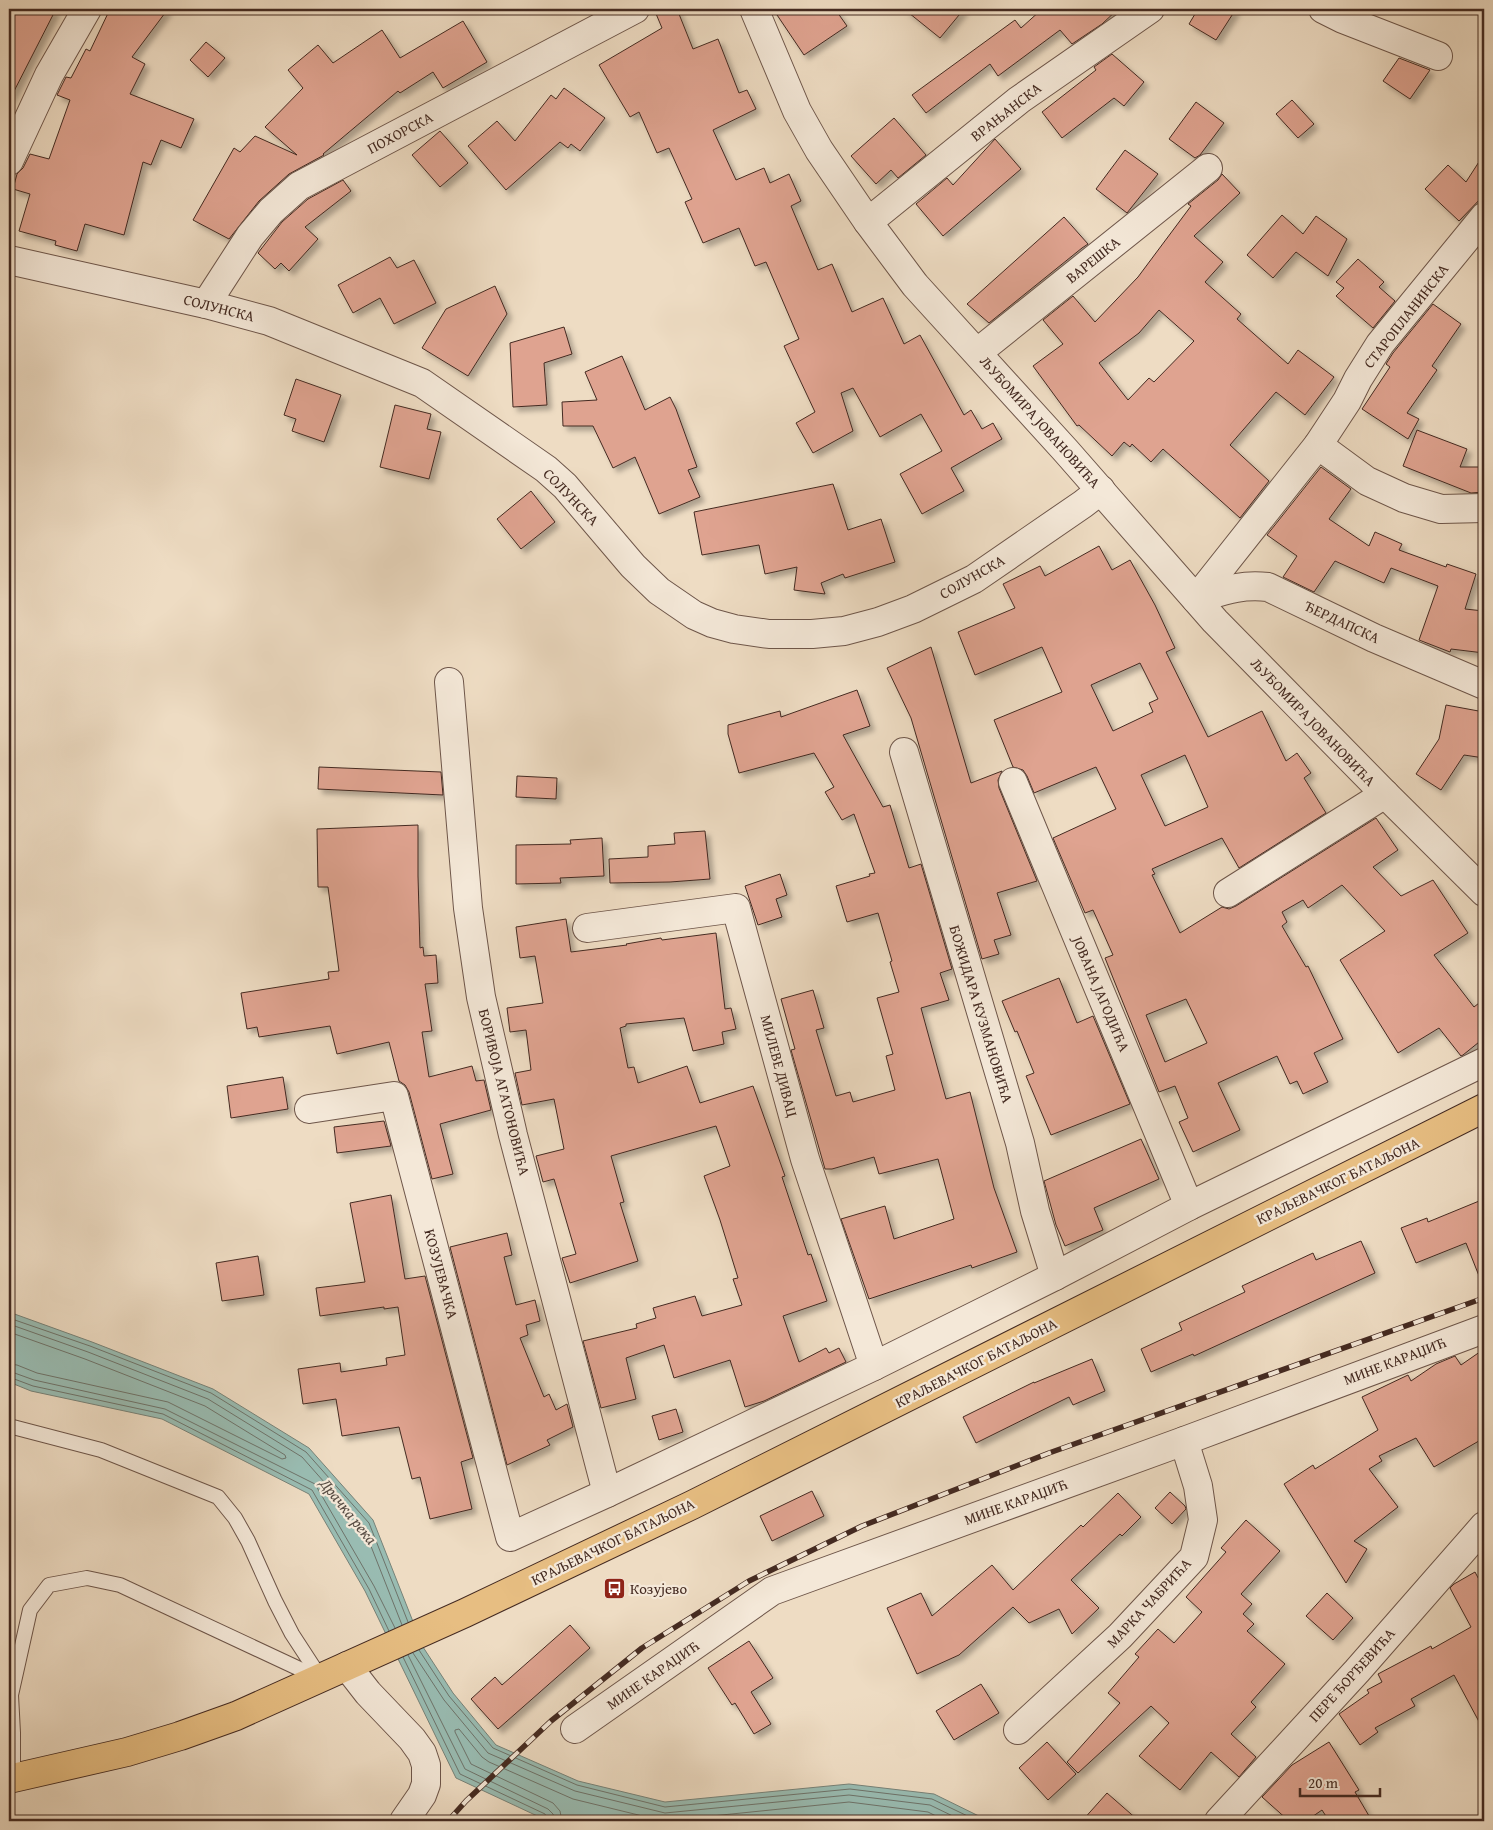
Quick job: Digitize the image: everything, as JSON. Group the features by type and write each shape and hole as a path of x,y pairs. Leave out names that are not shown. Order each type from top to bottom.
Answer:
{"main road":[{"name":"КРАЉЕВАЧКОГ БАТАЉОНА","path":"351,1664 465,1613 692,1505 1484,1108"},
{"path":"11,1778 127,1752 180,1736 236,1716 351,1664"}],"street":[{"path":"9,161 49,75 87,9"},
{"name":"ПОХОРСКА","path":"206,304 250,236 271,211 300,186 635,9"},
{"name":"ЉУБОМИРА ЈОВАНОВИЋА","path":"754,9 798,110 819,150 868,222 915,284 1101,490 1214,622 1484,892"},
{"name":"ВРАЊАНСКА","path":"868,222 1019,100 1150,9"},
{"path":"1323,9 1438,56"},
{"name":"ВАРЕШКА","path":"978,352 1208,168"},
{"name":"СТАРОПЛАНИНСКА","path":"1196,599 1318,445 1347,401 1358,379 1380,344 1484,217"},
{"name":"СОЛУНСКА","path":"9,260 206,304 269,321 422,384 546,469 565,486 633,566 659,591 694,615 712,623 734,629 769,634 812,634 844,631 878,622 913,609 974,579 1101,490"},
{"path":"1318,445 1367,481 1404,498 1441,509 1484,508"},
{"name":"ЂЕРДАПСКА","path":"1196,599 1235,587 1249,585 1268,587 1374,638 1484,685"},
{"name":"БОРИВОЈА АГАТОНОВИЋА","path":"449,682 468,908 480,997 515,1144 607,1494"},
{"name":"БОЖИДАРА КУЗМАНОВИЋА","path":"904,752 1020,1144 1035,1211 1054,1276"},
{"name":"ЈОВАНА ЈАГОДИЋА","path":"1013,782 1189,1206"},
{"name":"ЉУБОМИРА ЈОВАНОВИЋА","path":"1228,894 1385,794"},
{"name":"МИЛЕВЕ ДИВАЦ","path":"587,928 736,908 805,1159 874,1366"},
{"path":"607,1494 874,1366 1189,1206 1484,1062"},
{"name":"КОЗУЈЕВАЧКА","path":"309,1109 394,1096 510,1537 607,1494"},
{"name":"МИНЕ КАРАЏИЋ","path":"576,1729 772,1591 1184,1441 1484,1328"},
{"name":"МАРКА ЧАБРИЋА","path":"1018,1730 1120,1636 1194,1557 1203,1520 1198,1486 1184,1441"},
{"name":"ПЕРЕ ЂОРЂЕВИЋА","path":"1219,1821 1357,1671 1484,1526"},
{"path":"351,1664 368,1693 412,1739 424,1759 426,1765 426,1784 422,1795 404,1821"}],"lane":[{"path":"9,1426 101,1450 218,1497 235,1518 248,1541 283,1617 320,1678"},
{"path":"11,1778 13,1733 11,1695 30,1610 49,1586 87,1578 120,1585 320,1678"}],"water":[{"name":"Драчка река","path":"9,1312 213,1389 309,1448 373,1520 423,1647 453,1693 496,1745 578,1781 665,1802 849,1784 934,1794 989,1821 548,1821 456,1778 365,1591 309,1494 162,1419 31,1391 9,1382"}],"building":[{"path":"9,9 56,9 9,101"},
{"path":"110,9 168,9 132,57 145,64 130,94 194,119 181,148 161,140 151,165 143,162 124,235 85,224 77,251 55,245 56,241 19,231 30,194 13,189 17,174 23,168 30,154 49,159 70,100 57,95 66,77 71,78 86,49 90,51"},
{"path":"654,9 677,9 693,49 718,39 739,93 747,90 756,109 713,130 736,180 764,168 770,183 789,174 801,201 791,206 818,270 832,264 852,312 883,298 904,344 920,335 964,415 971,410 982,429 993,423 1002,439 951,468 964,491 922,514 900,474 942,451 921,414 880,437 853,388 841,393 853,431 813,453 796,423 815,412 784,346 799,339 766,262 755,266 739,228 703,243 685,202 692,199 669,148 657,153 639,112 630,117 599,65 662,28"},
{"path":"773,9 835,9 847,26 804,55"},
{"path":"904,9 964,9 940,38"},
{"path":"1040,9 1118,9 1102,24 1072,44 1060,30 998,76 990,64 926,113 912,95 1015,20 1021,28"},
{"path":"1198,9 1236,9 1216,40 1189,24"},
{"path":"463,21 487,62 443,88 433,72 400,93 398,91 324,155 289,174 259,201 229,239 193,220 234,148 240,152 255,136 297,155 265,127 303,88 288,70 318,45 333,63 382,30 400,58"},
{"path":"206,42 225,58 208,77 190,60"},
{"path":"1112,54 1144,82 1124,106 1114,98 1062,138 1042,112 1096,70 1094,67"},
{"path":"1399,58 1430,70 1410,99 1383,81"},
{"path":"564,88 605,118 580,151 571,144 568,148 560,142 506,190 468,146 497,121 515,141 551,95 556,99"},
{"path":"1292,100 1314,124 1298,138 1276,114"},
{"path":"1196,102 1224,123 1200,155 1195,158 1169,139"},
{"path":"894,118 926,155 898,178 891,170 876,184 851,156"},
{"path":"440,131 468,163 440,187 412,155"},
{"path":"995,139 1021,169 943,236 916,204 947,178 953,185"},
{"path":"1125,150 1158,174 1127,213 1096,189"},
{"path":"1484,154 1484,195 1459,221 1425,189 1448,165 1466,182"},
{"path":"1222,174 1240,193 1194,236 1223,262 1205,282 1241,314 1237,319 1288,364 1298,350 1334,377 1305,415 1276,392 1230,445 1269,481 1240,518 1163,449 1151,462 1132,444 1130,447 1124,442 1112,456 1079,425 1077,426 1033,366 1063,344 1043,320 1073,296 1095,322 1138,277 1191,206 1188,204 1218,180","holes":["1159,310 1194,341 1154,382 1149,378 1128,400 1099,363 1139,333"]},
{"path":"343,180 351,191 305,227 318,239 289,271 281,263 275,269 258,253 282,222 308,199"},
{"path":"1282,215 1303,234 1316,216 1347,239 1328,276 1296,252 1273,278 1247,255"},
{"path":"1064,217 1088,244 989,323 967,304"},
{"path":"390,257 397,268 414,260 436,303 394,324 380,298 353,313 338,285"},
{"path":"1358,259 1384,282 1379,287 1395,301 1373,328 1336,296 1344,288 1336,282"},
{"path":"495,286 507,314 468,376 422,348 446,309"},
{"path":"1433,304 1461,324 1432,366 1437,370 1407,413 1419,419 1408,439 1362,409 1390,367 1386,364 1393,353"},
{"path":"564,327 572,354 544,363 547,405 513,407 510,343"},
{"path":"622,356 645,410 670,397 697,467 688,470 700,497 659,514 635,457 613,468 593,426 563,426 562,402 597,400 585,372"},
{"path":"296,379 341,395 324,442 292,431 296,419 284,415"},
{"path":"395,405 431,414 427,429 441,432 429,479 380,467"},
{"path":"1417,430 1467,449 1460,467 1484,467 1484,492 1471,493 1403,466"},
{"path":"1321,467 1351,489 1329,519 1369,546 1375,532 1402,544 1399,550 1446,567 1447,564 1476,574 1465,609 1484,611 1484,653 1451,649 1450,652 1419,640 1438,586 1391,568 1384,583 1335,561 1314,592 1283,577 1297,556 1267,535"},
{"path":"833,484 848,530 881,519 895,562 845,578 843,574 821,583 825,594 794,590 797,567 765,574 759,545 702,555 694,512"},
{"path":"531,491 555,522 521,549 497,519"},
{"path":"1099,546 1112,570 1130,560 1155,605 1175,648 1166,652 1208,737 1262,711 1286,761 1297,753 1311,773 1304,778 1326,813 1239,868 1222,838 1152,869 1155,874 1152,875 1180,933 1222,907 1229,909 1236,906 1376,818 1398,850 1373,867 1401,896 1433,880 1468,933 1434,955 1474,1007 1484,999 1484,1038 1461,1056 1439,1028 1398,1053 1340,960 1385,931 1342,885 1308,908 1303,900 1282,912 1287,922 1282,926 1306,967 1308,966 1343,1039 1314,1053 1328,1082 1303,1094 1297,1081 1290,1084 1277,1056 1218,1083 1240,1130 1193,1152 1179,1122 1188,1118 1175,1086 1159,1092 1105,958 1113,955 1093,910 1085,913 1053,838 1116,809 1096,767 1034,793 1023,770 1013,767 994,720 1062,692 1042,647 975,675 958,632 1015,608 1003,584 1040,566 1045,576","holes":["1140,663 1158,699 1149,703 1153,712 1113,731 1091,685","1185,755 1208,807 1165,826 1141,775","1186,999 1207,1043 1165,1062 1146,1015"]},
{"path":"931,647 971,783 1002,771 998,780 999,788 1037,881 997,893 1011,935 994,940 999,954 982,959 911,718 887,668"},
{"path":"857,690 870,726 843,735 883,807 890,805 909,868 921,864 952,969 940,973 949,1000 921,1008 946,1099 970,1092 994,1188 1017,1252 972,1268 971,1265 869,1299 841,1219 885,1206 894,1239 954,1219 938,1159 879,1174 874,1157 832,1169 825,1169 791,1050 795,1049 781,999 813,990 824,1028 816,1030 836,1096 850,1092 853,1102 895,1090 886,1056 893,1054 877,998 899,992 890,962 892,961 878,913 847,922 836,886 875,873 854,814 842,820 825,792 834,787 814,753 739,773 728,734 728,725 780,711 781,717"},
{"path":"1446,705 1484,712 1484,758 1464,755 1441,790 1416,774 1439,739"},
{"path":"319,767 441,772 443,795 318,789"},
{"path":"517,776 557,778 556,799 516,797"},
{"path":"418,825 420,948 423,947 424,956 436,955 438,983 425,984 432,1031 422,1032 429,1077 472,1066 476,1081 484,1080 491,1110 440,1124 453,1174 432,1179 409,1092 405,1085 399,1081 389,1042 337,1054 330,1026 259,1037 257,1027 247,1029 241,993 329,979 328,972 339,971 328,887 318,887 317,829"},
{"path":"705,831 710,879 610,883 609,859 648,857 648,846 675,844 674,833"},
{"path":"602,838 604,876 560,878 561,883 516,884 516,845 571,844 570,840"},
{"path":"780,874 787,895 776,899 782,917 758,925 745,886"},
{"path":"566,919 571,952 627,945 661,938 662,940 716,933 725,1009 731,1008 736,1029 722,1032 724,1044 693,1051 684,1018 626,1024 626,1026 620,1028 628,1068 634,1067 638,1083 687,1066 700,1103 753,1086 785,1176 782,1177 808,1255 811,1254 827,1301 783,1316 799,1362 826,1348 829,1353 839,1348 846,1362 764,1401 745,1407 730,1360 674,1378 664,1345 626,1358 636,1399 601,1408 583,1341 637,1328 636,1324 656,1318 653,1308 695,1296 702,1316 742,1305 733,1279 738,1278 704,1176 730,1166 716,1126 611,1156 624,1202 620,1203 638,1261 570,1283 562,1258 576,1254 554,1179 543,1182 536,1156 564,1149 554,1099 522,1105 515,1073 531,1070 526,1030 510,1032 507,1008 543,1003 535,956 520,958 516,927"},
{"path":"1059,978 1077,1023 1093,1016 1130,1104 1051,1135 1026,1076 1034,1073 1017,1031 1015,1032 1002,1001"},
{"path":"283,1077 288,1109 231,1118 227,1086"},
{"path":"384,1121 391,1146 337,1153 334,1127"},
{"path":"1141,1139 1159,1179 1094,1208 1103,1230 1065,1246 1056,1225 1044,1181"},
{"path":"391,1195 405,1279 425,1276 473,1458 461,1462 472,1509 430,1519 420,1477 412,1479 399,1427 342,1436 336,1399 303,1404 298,1369 340,1363 341,1372 387,1365 386,1358 405,1355 398,1307 384,1309 384,1307 320,1316 316,1288 365,1282 350,1203"},
{"path":"1484,1199 1484,1286 1466,1243 1416,1263 1401,1228 1427,1218 1428,1222"},
{"path":"507,1233 512,1255 504,1257 516,1305 535,1300 540,1321 526,1325 528,1335 520,1338 544,1397 549,1394 556,1410 567,1404 573,1427 547,1440 550,1445 507,1465 450,1247"},
{"path":"1361,1241 1375,1273 1194,1356 1193,1354 1151,1372 1141,1349 1182,1330 1179,1323 1245,1292 1242,1286 1313,1253 1316,1260"},
{"path":"258,1256 264,1295 222,1301 216,1263"},
{"path":"1484,1349 1484,1438 1434,1467 1416,1438 1379,1456 1382,1461 1369,1469 1398,1507 1354,1541 1367,1549 1346,1583 1284,1484 1313,1465 1315,1469 1378,1430 1362,1397 1408,1375 1411,1381 1436,1364 1455,1356 1461,1365"},
{"path":"1092,1359 1105,1391 1073,1405 1069,1397 976,1443 963,1417 1034,1382"},
{"path":"676,1409 683,1432 659,1440 652,1416"},
{"path":"812,1491 824,1516 772,1541 760,1516"},
{"path":"1170,1492 1186,1509 1172,1524 1155,1508"},
{"path":"1118,1493 1141,1517 1071,1580 1099,1608 1072,1634 1059,1609 1029,1623 1013,1607 959,1655 917,1674 887,1608 921,1593 932,1616 992,1565 1013,1590 1081,1525 1083,1527"},
{"path":"1246,1520 1280,1551 1241,1594 1252,1604 1243,1614 1254,1624 1247,1631 1285,1664 1251,1702 1256,1707 1231,1734 1256,1757 1239,1777 1211,1752 1180,1790 1139,1756 1169,1723 1151,1706 1078,1773 1067,1762 1120,1703 1108,1693 1139,1657 1135,1654 1158,1629 1174,1643 1202,1612 1186,1597 1226,1552 1221,1548"},
{"path":"1475,1572 1484,1589 1484,1731 1454,1675 1411,1699 1415,1706 1375,1728 1378,1732 1360,1745 1339,1714 1369,1693 1367,1690 1382,1682 1378,1674 1431,1646 1432,1649 1471,1627 1450,1588"},
{"path":"1327,1593 1353,1618 1333,1640 1306,1616"},
{"path":"570,1625 590,1648 498,1729 471,1699 495,1677 502,1685"},
{"path":"749,1641 773,1678 751,1692 771,1724 754,1734 735,1703 732,1705 708,1668"},
{"path":"981,1684 999,1713 954,1740 936,1711"},
{"path":"1047,1742 1076,1774 1048,1800 1019,1768"},
{"path":"1329,1742 1359,1790 1355,1792 1372,1821 1329,1821 1322,1810 1306,1821 1289,1821 1262,1797 1292,1765"},
{"path":"1107,1793 1139,1821 1082,1821"}],"railway":[{"path":"448,1821 466,1801 551,1721 642,1648 749,1581 862,1526 1049,1453 1484,1298"}],"place":[{"name":"Козујево","path":"614,1589"}]}
